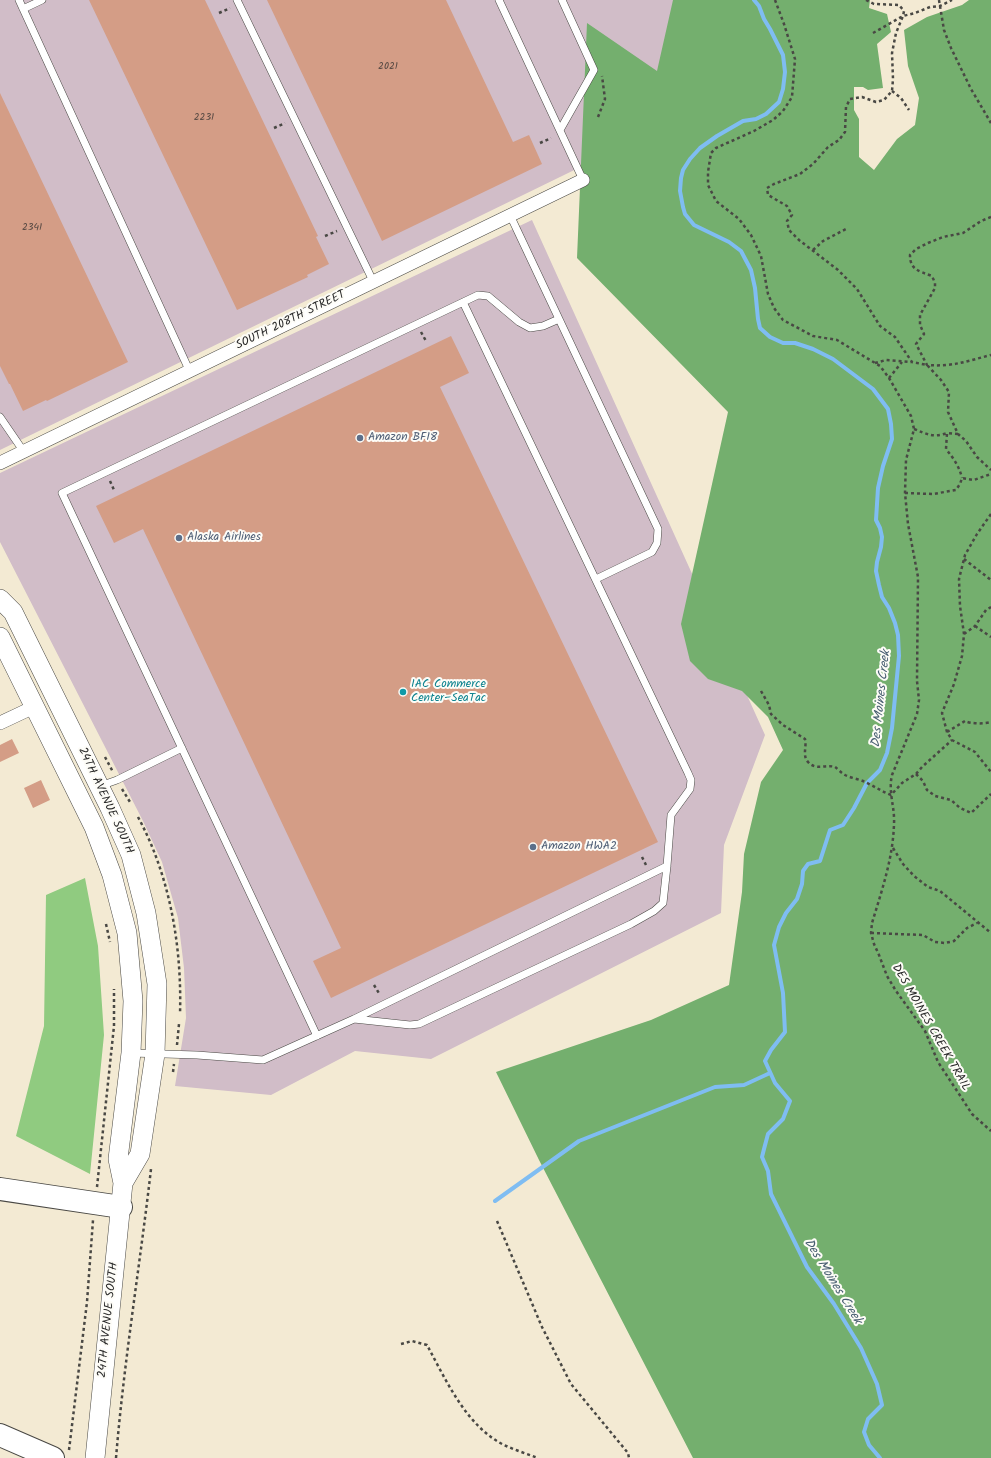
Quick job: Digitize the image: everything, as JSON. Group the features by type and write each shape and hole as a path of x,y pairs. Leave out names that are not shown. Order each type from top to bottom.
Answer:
{"highway":[{"path":"0,1189 121,1207"},
{"path":"0,1435 61,1455"}],"street":[{"name":"SOUTH 208TH STREET","path":"0,463 583,180"},
{"name":"24TH AVENUE SOUTH","path":"0,599 13,612 99,786 131,855 146,913 157,984 155,1054 140,1154 123,1183"},
{"name":"24TH AVENUE SOUTH","path":"0,637 94,827 112,875 127,933 133,1001 131,1053 118,1159 123,1183 121,1207 95,1458"},
{"path":"0,722 34,707"}],"lane":[{"path":"19,0 190,372"},
{"path":"23,9 42,0"},
{"path":"237,0 373,281"},
{"path":"499,0 583,180"},
{"path":"560,130 594,70 562,0"},
{"path":"510,215 658,529 657,543 652,552 596,579"},
{"path":"317,1036 62,493 478,295 488,296 519,322 530,328 543,326 559,319"},
{"path":"354,1018 410,1025 419,1024 631,924 654,911 662,903 667,866 671,815 690,789 691,780 688,773 463,302"},
{"path":"0,417 24,452"},
{"path":"99,786 117,780 182,748"},
{"path":"131,1053 197,1055 263,1060 317,1036 667,866"}],"path":[{"path":"775,0 795,59 792,97 783,111 773,120 754,131 716,148 711,153 708,172 708,185 716,201 739,219 751,235 761,256 768,294 774,308 783,320 813,336 837,340 880,366 889,378 911,416 914,429 906,460 905,493 908,524 918,577 917,680 919,700 917,714 892,775 890,784 894,822 893,847 872,923 871,933 923,935 935,942 944,943 954,941 967,928 977,923"},
{"path":"866,0 874,4 900,5 904,11 896,33 892,53 892,91 884,100 876,102 862,97 850,100 846,107 844,132 838,140 813,164 800,174 767,188 768,195 787,206 792,215 787,221 789,230 799,240 838,270 857,288 880,326 895,337 912,362"},
{"path":"939,0 944,30 951,48 971,89 991,123"},
{"path":"873,33 903,16 940,6 952,0"},
{"path":"219,13 230,8"},
{"path":"598,117 605,99 601,70"},
{"path":"892,91 901,98 910,110"},
{"path":"274,128 285,123"},
{"path":"540,144 551,138"},
{"path":"991,218 981,221 963,233 943,237 916,249 910,255 910,264 914,268 932,276 935,283 935,288 920,315 920,325 924,334 916,344 927,365 941,380 949,392 948,412 958,434 966,441 977,457 991,470"},
{"path":"813,250 823,241 848,228"},
{"path":"325,236 337,231"},
{"path":"421,331 426,341"},
{"path":"875,363 886,360 944,366 958,364 991,355"},
{"path":"889,378 902,361"},
{"path":"914,429 937,436 947,433 958,434"},
{"path":"905,493 933,494 956,490 962,478 956,461 946,449 947,433"},
{"path":"962,478 974,480 991,474"},
{"path":"991,514 977,534 964,559 959,579 960,606 964,634 962,656 954,684 942,713 947,732 952,740 975,752 991,772"},
{"path":"964,559 991,580"},
{"path":"964,634 975,626 986,610 991,608"},
{"path":"975,626 991,637"},
{"path":"761,691 769,705 771,714 783,725 805,739 807,746 805,752 809,764 816,767 834,767 844,774 867,783 890,795"},
{"path":"947,732 965,721 971,724 976,722 991,722"},
{"path":"890,795 902,783 916,774 952,740"},
{"path":"916,774 923,781 927,790 935,796 951,800 960,808 971,812 991,794"},
{"path":"138,817 156,857 164,880 173,917 181,985 180,1014"},
{"path":"893,847 903,864 914,876 928,887 940,891 991,933"},
{"path":"642,857 647,867"},
{"path":"106,920 111,949"},
{"name":"DES MOINES CREEK TRAIL","path":"871,933 887,976 924,1031 938,1062 972,1114 991,1131"},
{"path":"374,984 380,995"},
{"path":"61,1455 73,1425 87,1302 95,1204 114,1026 114,987"},
{"path":"116,1458 131,1317 151,1165"},
{"path":"496,1221 542,1327 571,1384 628,1453 629,1458"},
{"path":"401,1344 412,1342 427,1345 455,1397 482,1430 503,1445 538,1458"}],"shaded area":[{"path":"0,0 726,0 761,79 0,450"},
{"path":"532,220 765,735 724,845 721,913 431,1059 355,1051 271,1095 175,1086 186,1018 184,968 178,918 162,862 143,821 0,542 0,473"}],"green space":[{"path":"673,0 870,0 869,8 887,14 891,32 877,44 883,88 868,90 863,87 854,87 854,110 859,119 859,157 874,170 897,139 915,125 919,98 908,66 904,30 927,17 962,5 969,0 991,0 991,1458 693,1458 539,1160 496,1072 651,1020 729,985 742,892 744,854 761,782 783,750 768,717 742,691 708,679 690,661 681,624 728,412 577,258 587,23 657,71"},
{"path":"85,878 98,946 104,1035 90,1174 16,1136 44,1026 46,895"}],"building":[{"path":"89,0 205,0 318,236 316,237 329,264 307,275 308,277 237,310"},
{"path":"267,0 446,0 513,142 529,135 542,164 382,241"},
{"path":"0,93 128,362 23,411 0,366"},
{"name":"IAC Commerce Center–SeaTac","path":"451,336 469,373 440,387 658,842 331,998 313,961 341,948 143,529 114,543 96,506"},
{"path":"12,739 19,753 0,762 0,745"},
{"path":"41,780 50,800 33,808 24,788"}],"waterway":[{"name":"Des Moines Creek","path":"754,0 759,6 764,19 783,55 785,72 783,89 779,102 766,114 756,119 743,121 717,136 700,148 690,159 683,170 681,178 680,191 685,214 694,225 729,242 741,251 751,270 760,328 770,337 783,343 795,343 813,349 833,359 873,389 888,409 891,424 892,439 883,466 878,488 876,520 882,537 876,571 882,597 889,608 898,635 899,656 892,728 887,753 880,770 867,783 843,825 830,830 820,861 808,864 803,871 802,884 797,899 786,913 779,927 774,945 783,993 785,1032 771,1050 765,1061 775,1083 790,1101 783,1119 768,1134 762,1157 768,1171 771,1194 807,1267 834,1304 861,1348 877,1384 882,1405 868,1419 864,1432 869,1445 880,1458"},
{"name":"Des Moines Creek","path":"495,1201 579,1141 715,1087 744,1085 770,1073"}],"place":[{"name":"Amazon BFI8","path":"360,438"},
{"name":"Alaska Airlines","path":"179,538"},
{"name":"IAC Commerce Center–SeaTac","path":"403,692"},
{"name":"Amazon HWA2","path":"533,847"}]}
